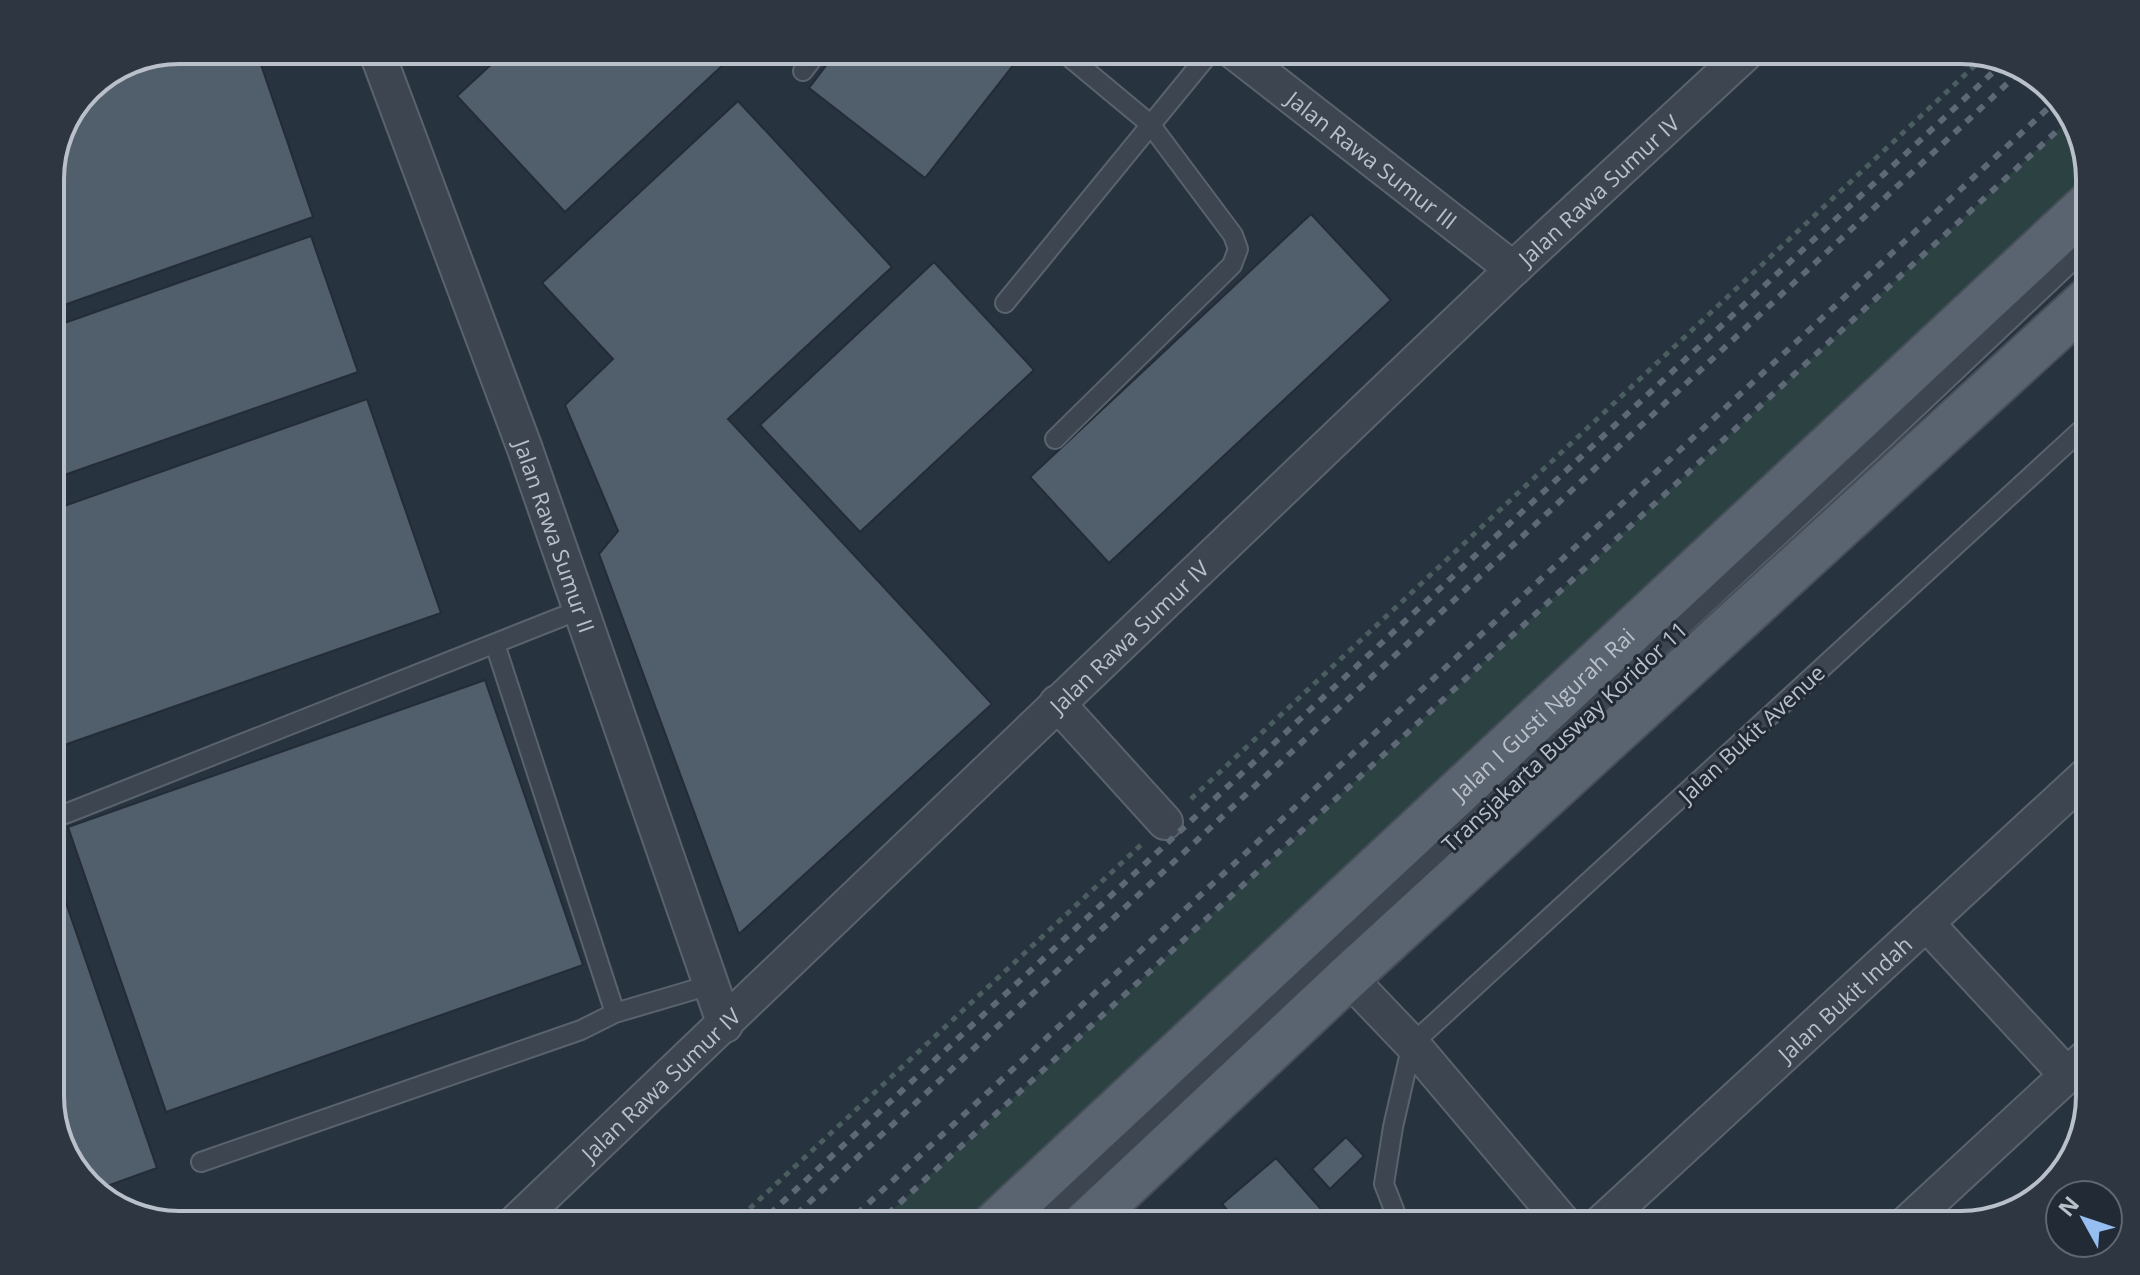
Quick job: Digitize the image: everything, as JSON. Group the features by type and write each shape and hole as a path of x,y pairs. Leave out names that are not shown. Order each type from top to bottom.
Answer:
{"main road":[{"name":"Jalan I Gusti Ngurah Rai","path":"1009,1211 2076,216"},
{"path":"1099,1211 1348,977 2076,311"}],"street":[{"name":"Jalan Rawa Sumur II","path":"381,64 525,449 725,1025"},
{"name":"Jalan Rawa Sumur III","path":"1250,64 1513,269"},
{"name":"Jalan Rawa Sumur IV","path":"528,1211 1513,269 1734,64"},
{"path":"1057,703 1165,822"},
{"name":"Jalan Bukit Indah","path":"1614,1211 2076,785"},
{"path":"1926,923 2076,1061"},
{"path":"1348,977 1412,1044 1553,1211"},
{"path":"1920,1211 2076,1067"}],"lane":[{"path":"803,71 808,64"},
{"path":"1055,439 1232,265 1238,249 1233,235 1150,124 1078,64"},
{"path":"1005,303 1200,64"},
{"name":"Transjakarta Busway Koridor 11","path":"1052,1211 2076,257"},
{"name":"Jalan Bukit Avenue","path":"1412,1044 2076,435"},
{"path":"65,814 579,610"},
{"path":"495,644 615,1013"},
{"path":"201,1162 581,1030 615,1013 710,985"},
{"path":"1395,1211 1384,1184 1412,1044"}],"path":[{"path":"747,1211 1975,65"}],"green space":[{"path":"2063,126 2074,156 2076,216 1009,1211 891,1211"}],"building":[{"path":"179,64 261,64 313,217 64,305 64,171 68,149 76,128 103,92 121,79 142,70"},
{"path":"492,64 724,64 565,212 457,96"},
{"path":"827,64 1014,64 925,178 809,88"},
{"path":"738,101 892,267 728,419 992,704 739,934 599,554 618,531 565,405 613,359 542,283"},
{"path":"1311,214 1391,300 1109,563 1030,477"},
{"path":"311,236 358,372 64,475 64,323"},
{"path":"934,262 1034,370 860,532 760,425"},
{"path":"367,399 441,613 64,745 64,506"},
{"path":"485,680 583,965 166,1112 68,827"},
{"path":"64,897 157,1168 107,1186 83,1160 70,1133 64,1104"},
{"path":"1346,1137 1364,1156 1330,1189 1312,1169"},
{"path":"1276,1158 1321,1209 1228,1211 1222,1204"}],"railway":[{"path":"773,1211 1996,70"},
{"path":"800,1211 2014,77"},
{"path":"860,1211 2050,106"},
{"path":"891,1211 2063,126"}]}
